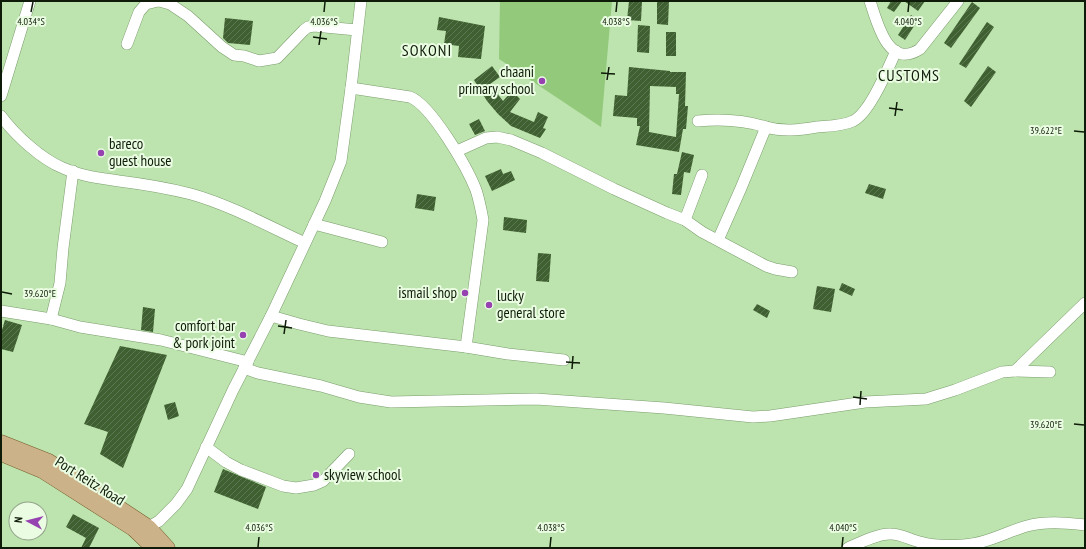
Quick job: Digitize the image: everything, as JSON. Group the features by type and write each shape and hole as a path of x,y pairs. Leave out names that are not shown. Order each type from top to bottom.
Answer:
{"main road":[{"path":"1,442 49,461 149,527 168,548"},
{"name":"Port Reitz Road","path":"1,454 42,471 133,529 153,548"}],"street":[{"path":"1,96 30,1"},
{"path":"127,44 139,12 146,4 159,1 170,4 188,16 222,47 234,55 244,56 259,61 276,58 308,27 314,26 357,30"},
{"path":"149,527 159,521 176,504 187,489 206,447 271,316 314,224 341,161 361,1"},
{"path":"870,1 887,45 904,54 916,52 920,49 958,1"},
{"path":"698,121 717,120 746,122 776,130 788,131 854,121 867,108 896,51"},
{"path":"351,88 416,99 428,112 457,151 475,188 480,203 483,220 466,347"},
{"path":"1,116 23,141 44,157 62,168 87,176 140,184 189,194 212,201 305,243"},
{"path":"718,240 766,127"},
{"path":"457,151 486,138 497,137 511,140 542,153 647,204 685,220 702,232 766,266 776,270 792,272"},
{"path":"51,319 60,283 73,171"},
{"path":"685,220 702,175"},
{"path":"314,224 382,242"},
{"path":"1015,371 1085,303"},
{"path":"1,311 51,319 80,327 162,340 246,365 258,373 321,386 359,397 391,402 536,399 664,408 753,417 770,416 864,402 926,398 955,390 1002,372 1050,372"},
{"path":"271,316 328,331 564,360"},
{"path":"206,447 226,462 241,470 283,486 296,488 314,485 323,481 349,454"},
{"path":"848,548 872,538 890,534 926,544 950,546 981,542 1026,526 1042,523 1085,525"}],"green space":[{"path":"500,1 612,1 601,127 499,59"}],"building":[{"path":"629,1 642,1 641,21 627,20"},
{"path":"657,1 669,1 668,25 657,24"},
{"path":"891,1 902,1 894,12 887,8"},
{"path":"904,1 925,1 918,11"},
{"path":"972,2 980,8 951,48 944,43"},
{"path":"911,15 918,20 905,40 898,35"},
{"path":"439,17 485,26 481,59 458,57 459,46 444,44 446,31 437,30"},
{"path":"225,18 253,21 250,45 228,43 223,38"},
{"path":"987,22 994,27 966,68 959,64"},
{"path":"638,25 650,26 649,53 637,52"},
{"path":"666,32 676,32 676,56 666,56"},
{"path":"492,66 500,77 490,84 503,101 512,91 520,99 510,112 534,122 538,112 548,117 543,128 546,129 540,138 511,126 487,101 474,80"},
{"path":"988,66 996,72 971,107 964,101"},
{"path":"629,67 670,72 686,72 685,106 688,106 686,129 683,129 679,152 636,145 640,126 637,126 637,118 613,116 615,95 627,96","holes":["650,86 676,87 676,94 679,94 676,137 649,132"]},
{"path":"479,119 485,131 475,135 469,124"},
{"path":"682,152 694,155 690,173 684,172 681,195 672,194 674,174 677,174"},
{"path":"501,169 503,174 511,171 515,180 492,191 485,176"},
{"path":"869,184 886,189 883,199 865,193"},
{"path":"417,194 436,197 434,211 415,208"},
{"path":"504,217 527,220 526,233 503,230"},
{"path":"538,253 551,254 549,282 536,281"},
{"path":"842,283 855,289 852,296 839,290"},
{"path":"817,286 835,289 831,312 813,309"},
{"path":"757,304 770,311 767,318 753,310"},
{"path":"143,307 155,309 153,332 141,330"},
{"path":"5,320 22,325 13,352 1,349 1,333"},
{"path":"120,346 167,355 123,468 100,454 108,432 84,424"},
{"path":"175,402 179,416 168,420 164,405"},
{"path":"223,469 266,487 258,509 214,492"},
{"path":"73,514 99,528 89,548 81,548 86,538 66,527"}],"place":[{"name":"chaani primary school","path":"542,81"},
{"name":"bareco guest house","path":"101,153"},
{"name":"ismail shop","path":"465,293"},
{"name":"lucky general store","path":"489,305"},
{"name":"comfort bar & pork joint","path":"243,335"},
{"name":"skyview school","path":"316,475"}],"district":[{"name":"SOKONI","path":"427,50"},
{"name":"CUSTOMS","path":"909,75"}]}
